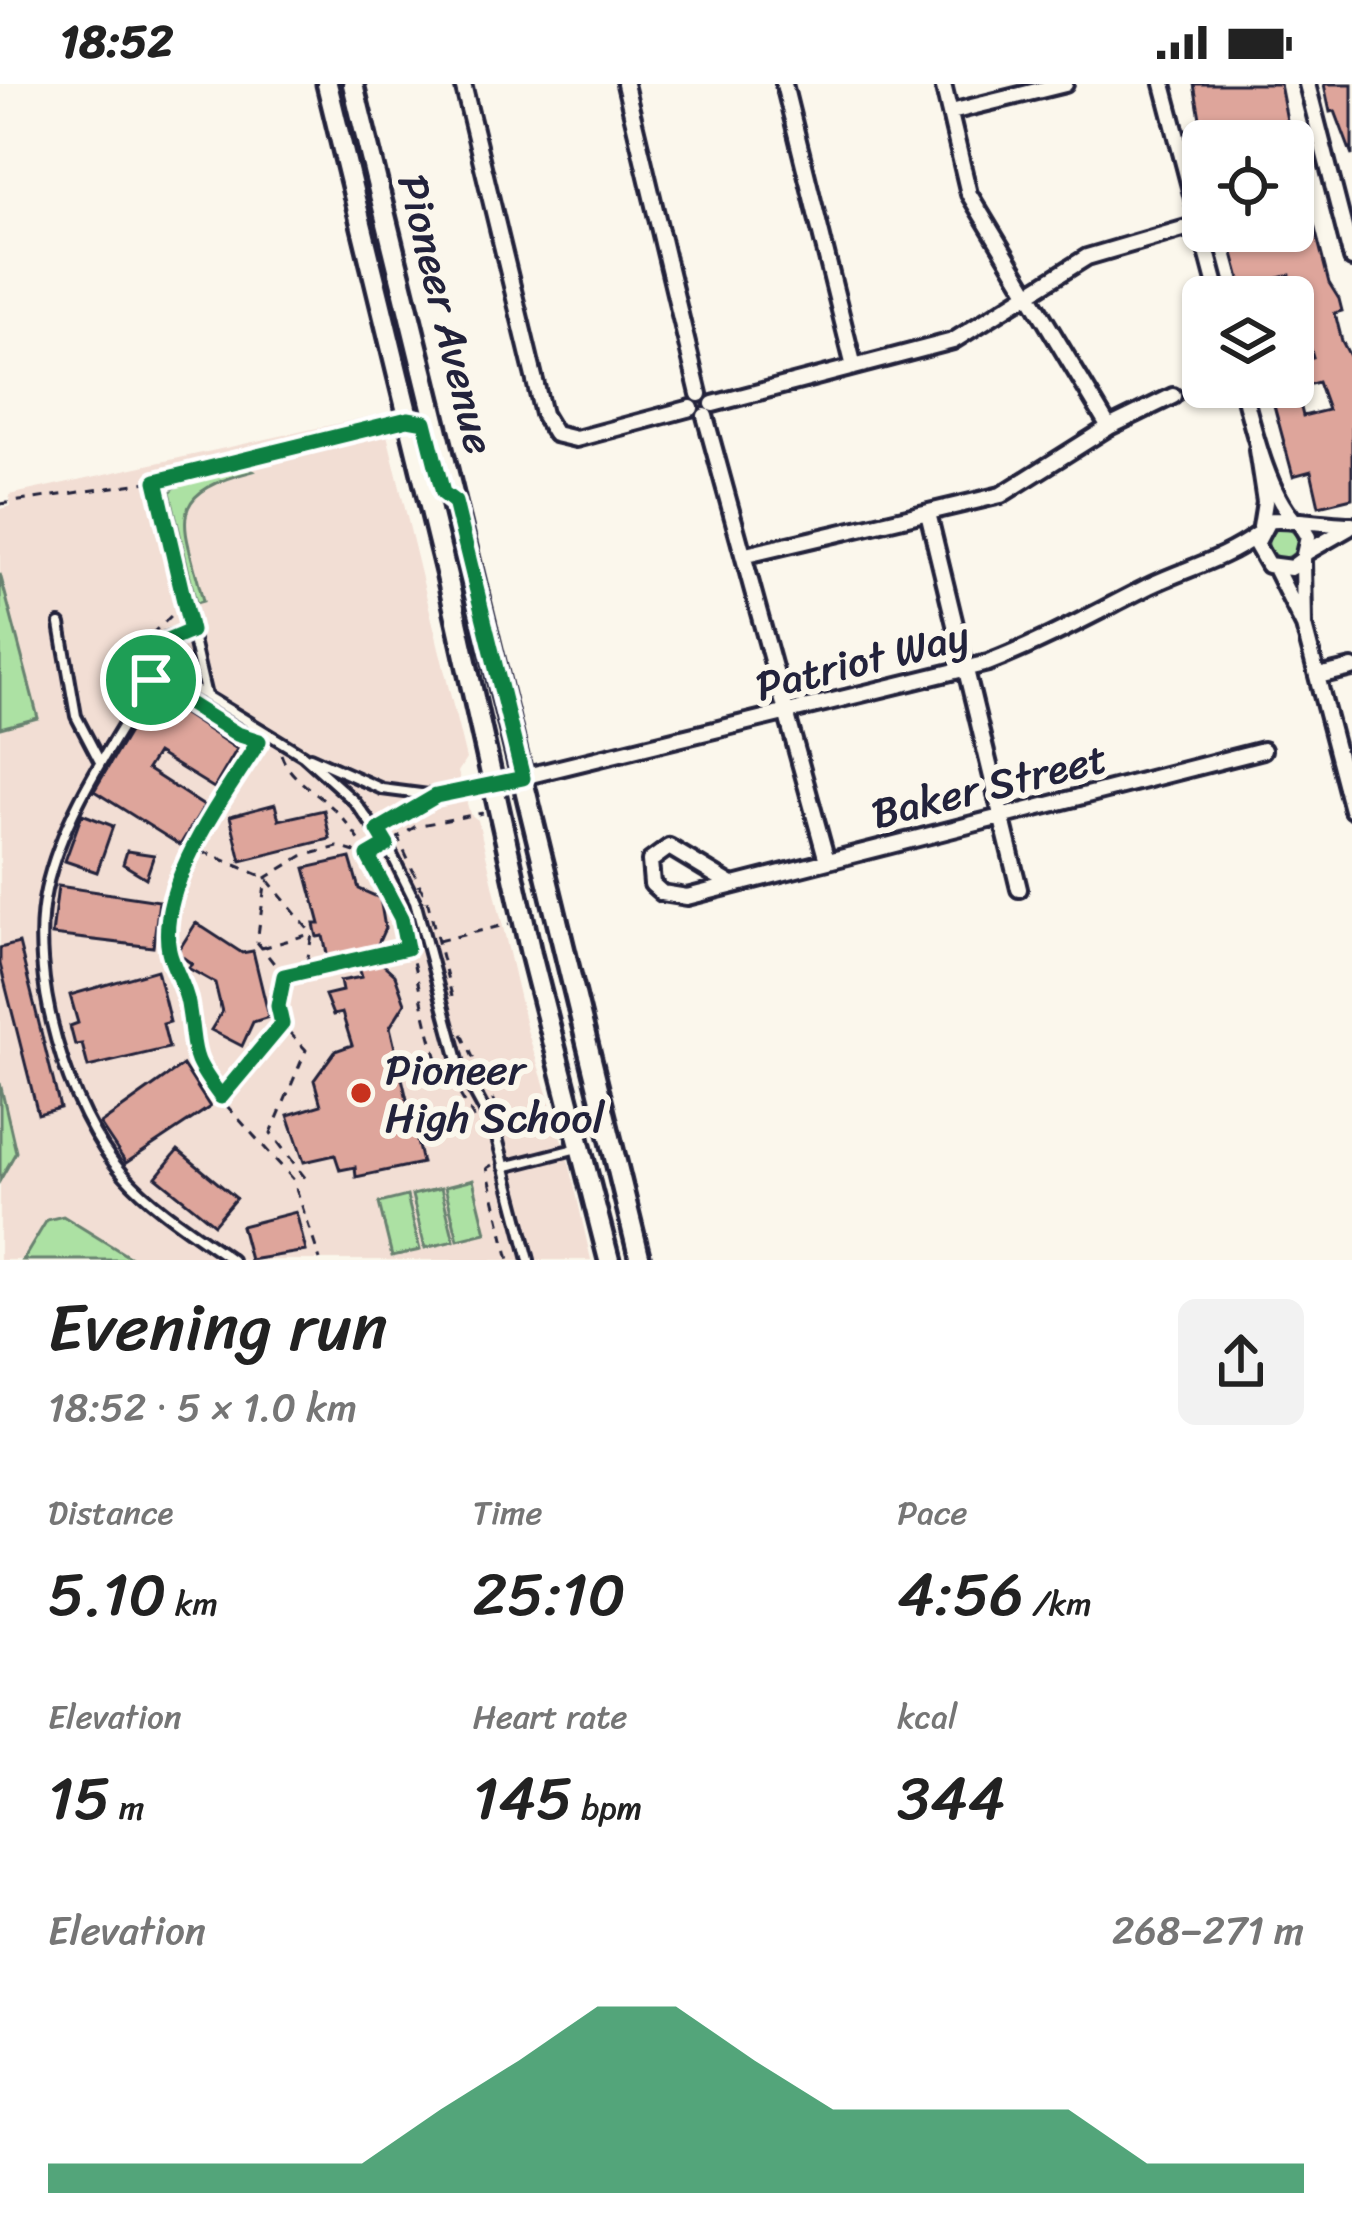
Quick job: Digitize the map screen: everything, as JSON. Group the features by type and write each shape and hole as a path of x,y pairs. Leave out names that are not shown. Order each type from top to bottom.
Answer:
{"street":[{"name":"Pioneer Avenue","path":"327,84 609,1260"},
{"name":"Pioneer Avenue","path":"353,84 640,1260"},
{"path":"463,84 543,415 555,434 576,439 953,341 1087,257 1182,229"},
{"path":"625,84 702,406 827,861"},
{"path":"784,84 854,367"},
{"path":"943,84 969,194 1109,427"},
{"path":"951,112 1065,84"},
{"path":"1163,84 1182,156"},
{"path":"1307,84 1352,259"},
{"path":"746,555 1001,495 1109,427 1173,396"},
{"path":"1247,408 1266,509 1259,531 1269,564 1304,626 1352,810"},
{"path":"408,419 425,422 443,493 455,502"},
{"path":"1257,445 1277,497 1308,537 1304,626"},
{"path":"928,514 1018,890"},
{"path":"1276,518 1352,525 1291,568 1231,556 1276,518"},
{"name":"Patriot Way","path":"494,784 967,669 1063,634 1151,585 1231,556"},
{"path":"1318,676 1352,668"},
{"name":"Baker Street","path":"732,885 681,849 669,847 650,861 652,884 662,893 687,897 1263,750"}],"lane":[{"path":"206,696 156,481 408,419"},
{"path":"60,624 76,716 99,761"},
{"path":"191,631 158,645 157,669 99,761 45,892 44,992 92,1131 125,1177 232,1260"},
{"path":"157,669 262,736 382,789 436,796"},
{"path":"303,754 378,830 415,901 459,1064 504,1167 529,1260"},
{"path":"378,830 436,796 494,784"},
{"path":"221,1097 282,1024"},
{"path":"504,1167 582,1147"}],"path":[{"path":"0,504 156,481"},
{"path":"176,610 145,640 140,656 151,680 237,734 262,736 281,754 286,771 337,812 368,856 401,918 442,1076 453,1083 495,1149 494,1164 487,1168 509,1260"},
{"path":"262,736 188,861 172,905 169,949 188,1000 193,1058 293,1180 320,1260"},
{"path":"266,878 302,856 338,847 368,856 416,826 483,813"},
{"path":"398,838 428,903 456,1010"},
{"path":"202,851 266,878 312,934 306,971"},
{"path":"266,878 259,949 284,976"},
{"path":"284,976 509,924"},
{"path":"259,949 312,934"},
{"path":"284,976 278,1006 282,1024 306,1050 272,1133 306,1179"},
{"path":"461,1031 505,1123 511,1145 495,1149"}],"shaded area":[{"name":"Pioneer High School","path":"382,414 466,759 458,772 470,814 478,820 527,1030 570,1166 591,1260 0,1260 0,509 11,506 9,495"}],"green space":[{"path":"246,467 253,471 223,480 191,502 186,532 203,601 196,603 170,492 177,485"},
{"path":"1283,528 1298,543 1283,558 1268,543"},
{"path":"0,574 38,718 0,728"},
{"path":"0,1083 16,1152 0,1180"},
{"path":"473,1180 486,1233 458,1240 445,1187"},
{"path":"441,1188 454,1241 425,1248 412,1195"},
{"path":"407,1196 420,1250 392,1256 379,1203"},
{"path":"63,1216 134,1260 23,1260 47,1220"}],"building":[{"path":"1194,84 1280,84 1287,120 1200,120"},
{"path":"1324,84 1352,84 1352,156 1335,111 1330,112"},
{"path":"1314,225 1329,283 1342,311 1335,313 1342,341 1352,360 1352,498 1319,506 1311,471 1293,476 1275,408 1301,408 1303,416 1328,410 1318,382 1314,383 1314,276 1239,276 1233,252 1314,252"},
{"path":"152,693 237,749 214,788 157,753 147,769 204,806 180,845 94,791"},
{"path":"275,804 279,820 324,810 330,839 241,861 230,816"},
{"path":"82,814 113,826 97,872 65,861"},
{"path":"127,851 154,855 146,878 123,864"},
{"path":"350,858 359,889 380,898 385,928 373,955 395,975 405,1003 390,1027 422,1163 356,1177 355,1167 340,1170 335,1155 304,1162 288,1115 321,1105 314,1080 335,1051 352,1045 342,1013 333,1015 325,995 342,991 340,981 362,977 354,952 328,958 323,936 317,937 314,924 320,924 305,868"},
{"path":"58,886 159,901 153,947 52,935"},
{"name":"Pioneer High School","path":"196,923 242,953 253,951 269,1017 253,1022 242,1046 211,1030 222,1012 215,983 188,968 192,964 177,953"},
{"path":"19,943 60,1108 38,1114 0,964 0,948"},
{"path":"157,970 170,1022 163,1024 169,1048 88,1067 82,1044 75,1045 70,1026 78,1023 70,995"},
{"path":"183,1065 210,1107 126,1163 100,1124"},
{"path":"178,1150 236,1198 214,1224 156,1177"},
{"name":"Pioneer High School","path":"296,1212 306,1251 250,1260 241,1226"}],"place":[{"name":"Pioneer High School","path":"361,1093"}],"route":[{"path":"389,422 425,422 443,493 455,502 523,778 436,796 378,830 387,845 368,856 401,918 407,948 284,976 278,1006 282,1024 221,1097 193,1058 188,1000 169,949 172,905 188,861 259,741 249,734 237,734 151,680 157,669 158,645 191,631 156,481 389,422"}]}
